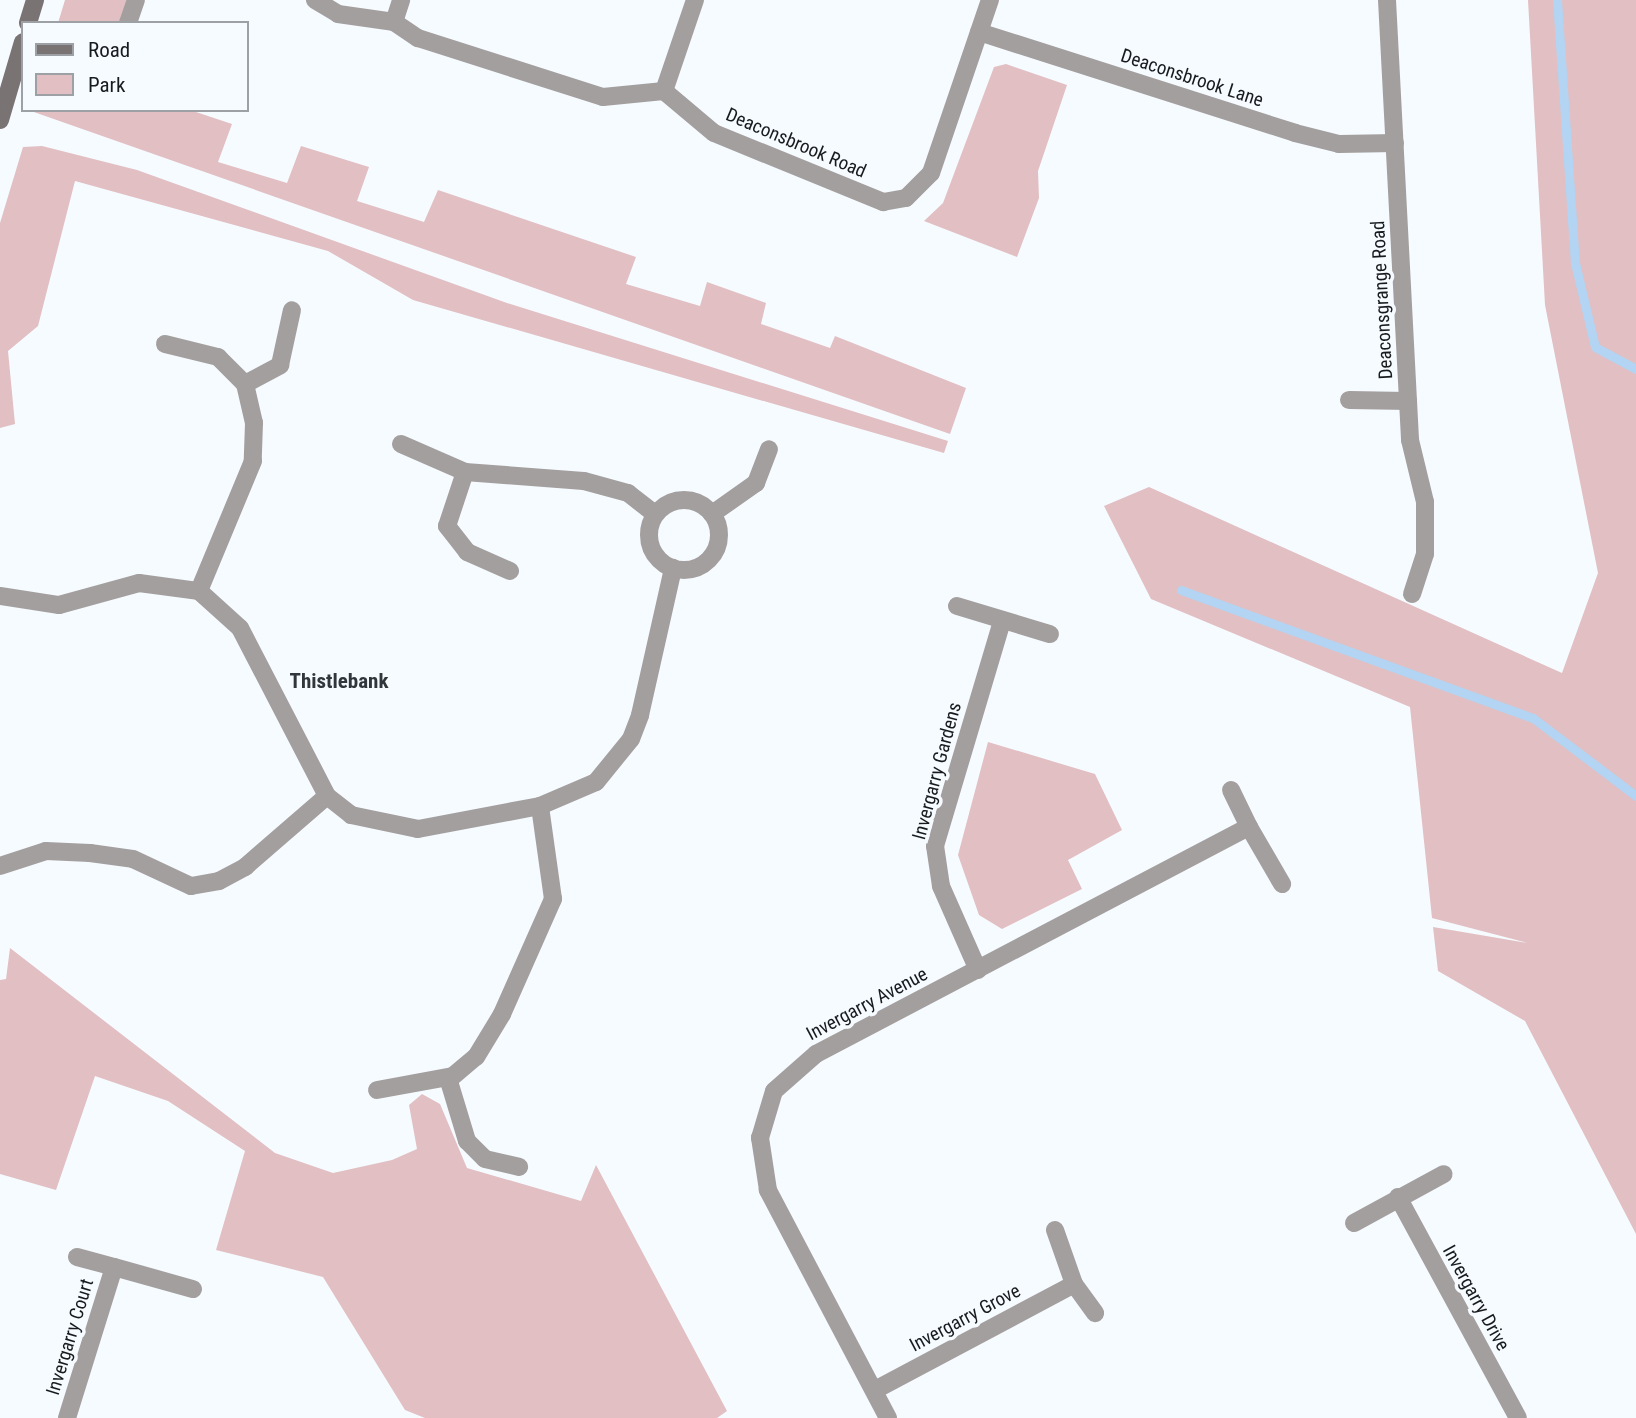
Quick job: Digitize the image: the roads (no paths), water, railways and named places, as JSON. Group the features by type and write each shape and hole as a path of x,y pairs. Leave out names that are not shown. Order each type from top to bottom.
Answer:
{"main road":[{"path":"29,21 35,0"},
{"path":"0,120 21,49"}],"street":[{"path":"129,21 136,0"},
{"path":"315,0 338,14 394,22 418,38 603,97 664,91 695,0"},
{"path":"394,22 401,0"},
{"name":"Deaconsbrook Road","path":"664,91 714,133 883,202 906,198 931,173 990,0"},
{"name":"Deaconsgrange Road","path":"1387,0 1408,401 1424,502 1425,554 1412,594"},
{"name":"Deaconsbrook Lane","path":"979,32 1339,145 1395,144"},
{"path":"245,384 280,365 292,310"},
{"path":"165,344 218,357 245,384 254,423 253,461 199,591"},
{"path":"1349,400 1408,401"},
{"path":"401,444 466,472 584,481 628,493 655,514"},
{"path":"712,514 756,483 769,449"},
{"path":"466,472 447,526 467,552 510,571"},
{"path":"684,499 712,514 719,528 715,552 697,568 673,568 650,546 655,514 684,499"},
{"path":"0,596 59,605 139,583 199,591 240,628 327,796 362,819 418,829 540,806 596,782 631,738 673,568"},
{"path":"957,606 1050,634"},
{"name":"Invergarry Gardens","path":"978,970 941,886 935,846 1002,621"},
{"path":"1231,790 1282,884"},
{"path":"0,866 46,851 90,853 133,859 191,886 219,881 245,867 327,796"},
{"path":"377,1090 448,1078 476,1057 544,928 553,899 540,806"},
{"name":"Invergarry Avenue","path":"888,1418 768,1190 760,1164 764,1112 788,1073 816,1054 1250,827"},
{"path":"448,1078 467,1141 485,1159 519,1167"},
{"path":"1354,1223 1444,1174"},
{"name":"Invergarry Drive","path":"1398,1197 1518,1418"},
{"path":"1055,1230 1074,1284 1095,1313"},
{"path":"77,1257 114,1267"},
{"name":"Invergarry Court","path":"67,1418 114,1267 193,1289"},
{"name":"Invergarry Grove","path":"875,1390 1074,1284"}],"waterway":[{"path":"1557,0 1575,263 1595,347 1636,369"},
{"path":"1181,590 1533,718 1636,796"}],"district":[{"name":"Thistlebank","path":"339,681"}]}
